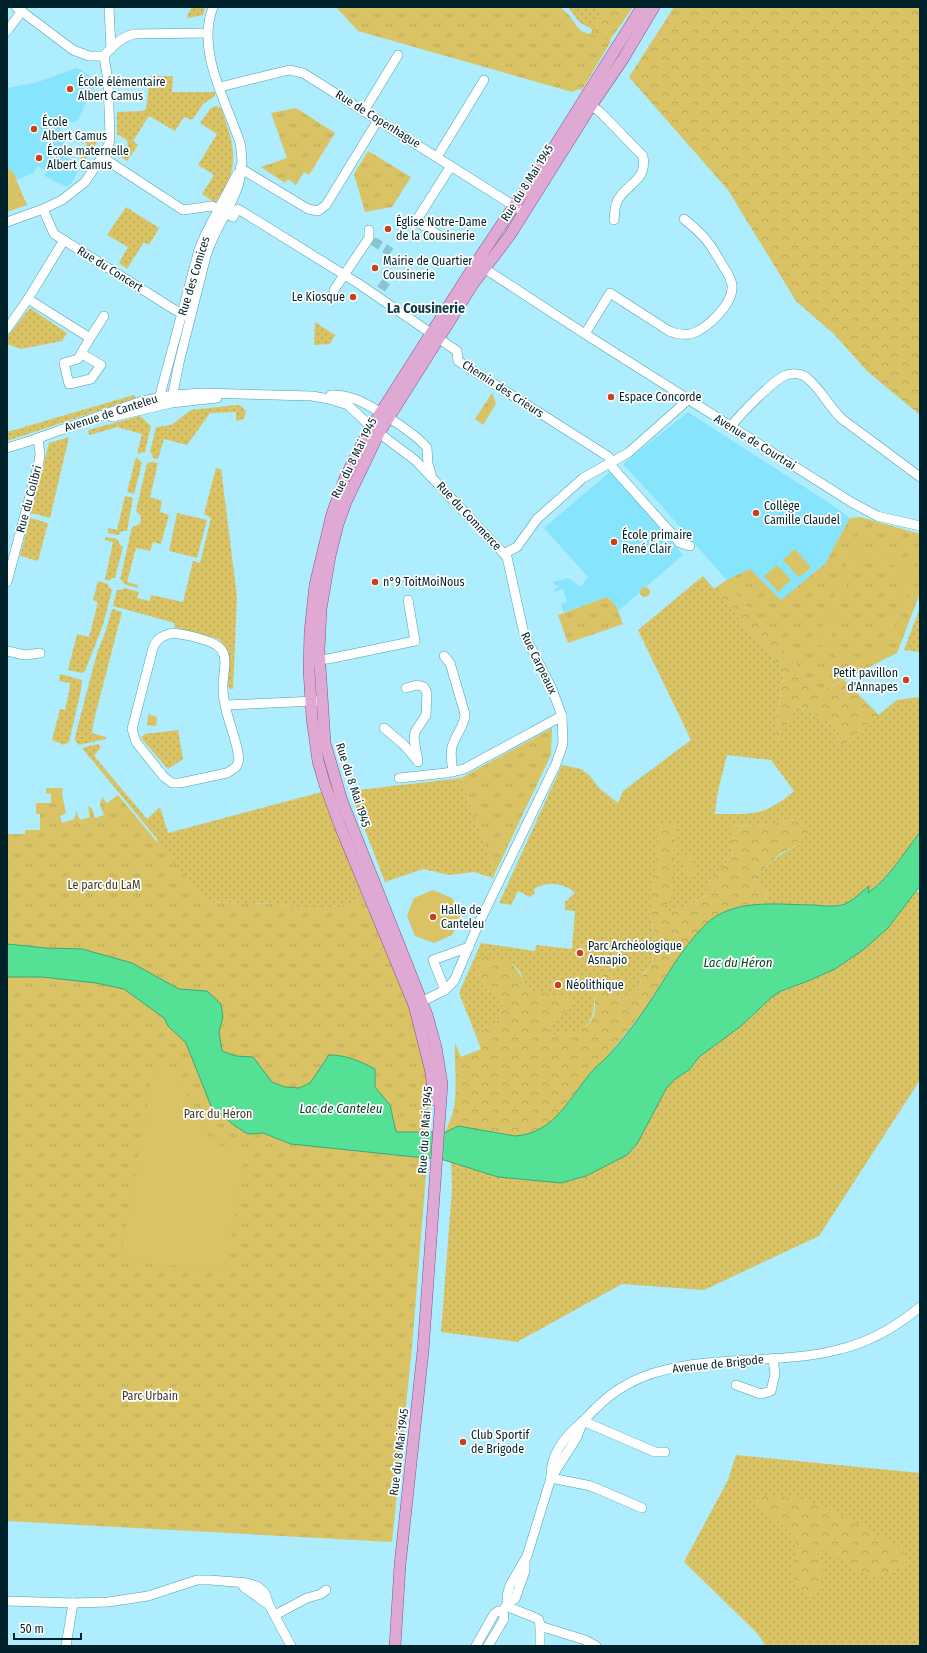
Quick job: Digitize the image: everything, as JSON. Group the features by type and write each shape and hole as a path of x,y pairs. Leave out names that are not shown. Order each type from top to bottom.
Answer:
{"main road":[{"name":"Rue du 8 Mai 1945","path":"480,266 501,247 524,212 642,7"},
{"name":"Rue du 8 Mai 1945","path":"388,1646 394,1552 418,1348 423,1239 436,1124 441,1098 441,1075 433,1034 418,1003 342,801 325,743 316,701 314,660 310,632 315,585 327,532 346,478 384,415 480,266 514,206 587,104 623,59 654,7"},
{"name":"Rue du 8 Mai 1945","path":"395,1646 400,1558 423,1351 432,1167"}],"street":[{"path":"109,7 111,49"},
{"name":"Rue des Comices","path":"172,399 186,315 199,250 206,233 222,212 241,169 242,151 238,135 209,55 208,24 214,7"},
{"path":"7,31 19,9 73,50 89,56 104,56 121,39 134,34 208,33"},
{"path":"364,111 398,55"},
{"path":"7,222 43,209 62,200 88,179 102,157 109,144 110,135 108,82 104,56"},
{"name":"Rue de Copenhague","path":"220,87 282,72 294,70 303,72 524,212"},
{"path":"437,157 484,80"},
{"path":"587,104 599,111 643,156 644,163 640,177 619,198 615,207 614,220"},
{"path":"241,169 308,210 318,211 326,205 378,120"},
{"path":"102,157 183,210 212,206 222,212"},
{"path":"438,235 416,221 451,166"},
{"name":"Rue du Concert","path":"43,209 54,234 186,315"},
{"name":"Chemin des Crieurs","path":"222,212 233,217 238,209 344,276 378,293 457,351 458,361 609,457 611,462"},
{"path":"585,334 610,293 669,331 680,334 692,333 700,329 713,319 728,303 732,292 731,280 708,240 684,220"},
{"path":"334,290 371,237"},
{"path":"7,328 28,299 64,240"},
{"name":"Avenue de Courtrai","path":"480,266 730,427 858,506 889,520 920,526"},
{"path":"28,299 90,338"},
{"name":"Rue des Comices","path":"158,401 186,315"},
{"path":"82,354 104,316"},
{"path":"730,427 744,411 776,382 786,375 799,374 809,380 842,420 920,477"},
{"name":"Avenue de Canteleu","path":"7,448 158,401 202,393 312,396 330,395 350,397 384,415"},
{"name":"Avenue de Canteleu","path":"312,396 344,403 375,430"},
{"path":"505,553 517,547 537,519 583,478 628,453 688,400"},
{"name":"Rue du Commerce","path":"384,415 425,445 428,451 428,464 434,479"},
{"name":"Rue du Commerce","path":"375,430 415,460 505,553"},
{"name":"Rue du Colibri","path":"7,582 40,462 38,438"},
{"path":"611,462 613,468 680,543 690,546"},
{"name":"Rue Carpeaux","path":"418,1003 445,990 454,981 556,764 562,744 562,716 552,689 524,634 509,560 505,553"},
{"path":"314,660 416,641 408,600"},
{"path":"167,634 177,634 208,641 214,643 221,649 225,658 222,688 226,705 240,760 236,767 227,773 180,783 172,783 164,777 134,739 132,730 152,648 157,640 167,634"},
{"path":"7,651 25,655 40,653"},
{"path":"444,656 450,663 465,714 465,720 451,748 453,772"},
{"path":"406,688 420,685 424,687 427,693 426,715 414,736 418,762 422,775"},
{"path":"226,705 316,701"},
{"path":"399,778 453,772 464,769 562,716"},
{"path":"384,728 404,745 418,762"},
{"path":"445,990 433,960 469,947"},
{"name":"Avenue de Brigode","path":"476,1646 494,1614 515,1599 525,1571 525,1561 551,1478 552,1466 558,1449 573,1430 618,1390 631,1382 673,1368 697,1364 820,1354 848,1347 885,1331 920,1307"},
{"name":"Avenue de Brigode","path":"736,1385 761,1394 770,1391 774,1383 775,1374 773,1358"},
{"path":"583,1421 655,1452 665,1452"},
{"path":"551,1478 591,1486 642,1508"},
{"path":"7,1601 73,1603 108,1602 139,1598 197,1580 240,1582 245,1588 269,1605 291,1646"},
{"path":"275,1615 307,1598 321,1594 326,1590"},
{"path":"66,1646 73,1603"},
{"path":"506,1606 539,1620 540,1646"},
{"name":"Avenue de Brigode","path":"488,1646 504,1619 506,1606"},
{"path":"540,1626 590,1642 596,1646"}],"shaded area":[{"name":"École Albert Camus","path":"76,68 79,70 80,69 98,82 88,94 86,98 88,98 77,122 75,121 74,123 65,119 59,134 59,136 66,139 59,154 76,162 78,171 71,184 66,187 45,176 47,171 37,166 35,172 17,180 13,172 7,168 7,88 38,82"},
{"name":"Collège Camille Claudel","path":"688,412 850,518 825,564 761,619 623,464"},
{"name":"École primaire René Clair","path":"611,471 683,555 618,611 616,606 607,597 564,612 561,604 567,602 563,589 555,592 554,589 559,587 553,582 568,578 581,587 588,577 544,528"}],"green space":[{"path":"192,7 205,7 203,15 188,18 187,16"},
{"path":"336,7 560,7 569,15 581,31 611,41 582,90 578,89 572,92 358,31"},
{"path":"568,7 603,7 593,30 579,22"},
{"path":"603,7 633,7 584,73 576,65"},
{"path":"674,7 920,7 920,415 867,371 834,334 796,301 728,190 629,77"},
{"path":"150,76 173,76 172,92 215,92 215,96 203,104 192,120 184,117 175,131 149,116 133,141 138,145 127,161 121,157 128,145 127,140 117,134 117,112 142,111 146,109"},
{"path":"215,106 221,108 230,135 233,162 225,187 215,203 202,194 214,175 198,165 217,134 200,123 211,108"},
{"path":"296,108 335,133 309,175 304,172 296,185 288,179 285,183 261,167 287,158 271,113"},
{"path":"98,137 95,146 82,164 79,149 87,147 85,140"},
{"path":"368,151 411,177 392,207 365,212 354,174"},
{"path":"7,168 13,172 27,205 7,212"},
{"path":"13,180 20,198 7,203 7,182"},
{"path":"126,207 159,228 149,245 144,242 127,269 119,263 128,247 107,235"},
{"path":"30,308 67,333 62,341 21,349 7,344 7,337"},
{"path":"315,322 335,335 330,344 314,345"},
{"path":"492,393 496,404 483,425 475,419"},
{"path":"134,395 136,398 7,441 7,432"},
{"path":"237,405 241,406 246,411 244,419 236,421 236,412 210,413 187,445 164,439 158,459 153,458 150,452 156,427 171,425 191,410"},
{"path":"140,416 151,426 145,452 137,454 142,434 117,427 90,435 88,433 88,430"},
{"path":"69,437 50,518 31,513 49,443"},
{"path":"136,457 142,463 134,494 127,492"},
{"path":"147,463 158,463 150,497 162,501 160,512 169,515 161,544 153,542 150,551 136,548 127,582 138,585 137,588 124,584 122,580 120,580 132,527 140,524 141,516 136,511"},
{"path":"216,468 221,469 237,597 233,689 230,689 228,686 229,653 219,639 174,627 175,623 113,606 117,590 122,590 124,588 139,592 137,598 150,601 151,595 183,602 193,561 200,563 211,518 204,514"},
{"path":"125,496 133,498 127,531 122,531 118,535 108,533 108,528 117,530"},
{"path":"177,513 207,520 197,558 169,551"},
{"path":"860,517 920,534 920,593 897,653 819,692 725,581 750,569 781,600 825,564 850,518"},
{"path":"30,518 48,523 38,561 20,556"},
{"path":"859,533 867,535 859,553 861,555 871,552 889,554 902,564 907,572 909,581 909,591 883,657 873,662 860,664 848,663 836,656 828,644 826,643 823,647 816,644","holes":["877,558 895,566 900,572 902,578 901,593 895,611 881,645 873,652 865,655 857,657 850,656 837,647 833,639 831,629 847,584 859,564"]},
{"path":"106,537 117,539 123,547 115,578 112,578 109,581 105,579 113,542 105,540"},
{"path":"795,549 811,568 799,577 783,560"},
{"path":"777,565 791,580 778,592 764,576"},
{"path":"703,576 784,671 775,730 778,739 798,705 836,726 839,747 897,700 920,697 920,832 894,868 880,884 868,894 868,887 849,903 840,906 762,904 768,892 761,887 758,877 767,866 777,858 800,844 796,819 756,826 731,825 733,855 708,883 706,895 693,903 661,915 663,907 667,904 650,915 656,940 651,965 643,974 639,988 633,996 625,999 616,997 612,990 612,984 594,996 592,1015 585,1027 562,1034 552,1034 549,1031 551,1022 569,1008 526,988 520,972 513,964 487,991 495,992 503,1000 499,1019 488,1028 475,1033 459,993 481,943 535,951 536,945 572,949 575,911 565,910 565,902 575,893 571,890 561,885 544,885 534,889 535,893 530,897 518,891 511,905 499,903 562,765 581,769 589,775 600,789 618,803 623,791 691,740 638,630","holes":["727,755 771,760 794,791 766,810 749,814 715,814 718,791"]},
{"path":"98,581 108,584 112,590 103,625 85,671 82,673 68,670 77,634 89,637 98,602 93,600"},
{"path":"725,581 819,692 844,680 879,715 839,748 836,726 798,705 778,740 775,730 784,671 714,589"},
{"path":"643,587 647,587 649,588 649,596 643,597 640,594 640,590"},
{"path":"607,597 616,606 623,624 568,643 558,615"},
{"path":"920,608 920,652 904,650"},
{"path":"112,609 122,612 92,733 106,737 106,739 79,745 75,740 75,737 97,653"},
{"path":"60,674 82,680 69,742 64,745 52,740 60,709 65,710 70,687 70,683 59,681"},
{"path":"148,714 157,717 156,726 147,725"},
{"path":"552,728 551,755 495,873 461,778"},
{"path":"178,730 183,759 168,769 141,738 145,734"},
{"path":"98,744 101,747 94,756 147,819 160,807 168,833 322,792 363,898 346,905 324,908 303,908 280,904 207,902 163,851 157,842 158,840 82,748"},
{"path":"461,778 495,873 493,878 474,872 449,875 423,869 385,882 350,791"},
{"name":"Parc du Héron","path":"46,788 63,788 62,794 66,813 60,816 62,823 74,819 76,814 75,809 80,820 90,817 88,806 92,808 95,818 104,815 100,805 102,797 107,803 118,795 207,902 280,904 303,908 324,908 346,905 363,898 409,1005 430,1089 427,1162 412,1347 392,1542 7,1521 7,830 8,834 25,834 25,830 40,830 40,814 36,814 36,803 51,803 51,794 46,793"},
{"path":"796,819 805,822 810,829 800,844 781,853 758,877 761,887 768,892 762,904 742,906 727,911 707,924 667,974 645,1009 606,1058 595,1068 554,1120 540,1130 515,1136 446,1132 453,1112 456,1087 455,1043 461,1057 481,1049 475,1033 488,1028 499,1019 501,1014 503,1000 483,987 478,979 478,970 483,957 500,959 511,964 519,973 526,988 532,991 568,998 571,1002 569,1008 551,1022 549,1031 552,1034 573,1032 580,1029 586,1026 594,1015 594,986 601,972 610,972 613,992 615,995 625,999 633,996 639,988 643,975 651,965 656,940 650,915 659,823 676,825 672,899 663,907 661,915 693,903 706,895 708,883 733,855 730,825 756,826"},
{"path":"689,853 697,871 688,876 680,857"},
{"name":"Halle de Canteleu","path":"433,890 452,898 460,917 452,935 434,943 415,936 407,916 414,898"},
{"path":"916,892 920,893 920,1080 819,1236 704,1290 622,1284 517,1342 441,1332 452,1189 451,1162 498,1177 636,1144 666,1089 675,1079 689,1070 699,1057 741,1026 772,997 781,991 835,969 888,928"},
{"path":"156,1057 179,1076 191,1110 213,1142 244,1156 225,1269 126,1262 122,1250"},
{"path":"736,1455 920,1473 920,1646 766,1646 757,1633 684,1562 728,1480"},
{"path":"761,1495 795,1498 822,1506 856,1522 902,1549 908,1560 904,1566 873,1579 826,1550 818,1550 823,1566 821,1580 816,1593 813,1596 805,1596 793,1580 796,1554 796,1544 794,1539 785,1528 755,1505 755,1500"}],"water":[{"name":"Lac du Héron","path":"920,832 920,886 888,928 863,950 835,969 781,991 772,997 741,1026 699,1057 689,1070 675,1079 666,1089 637,1144 627,1155 586,1176 561,1183 498,1177 444,1160 291,1144 263,1133 248,1134 235,1126 211,1106 186,1043 168,1026 164,1018 124,989 96,983 42,977 7,977 7,944 46,948 82,949 132,963 179,989 207,991 221,1004 223,1017 219,1032 222,1051 236,1056 253,1057 272,1082 285,1087 299,1088 310,1083 329,1055 347,1057 375,1069 375,1087 390,1105 396,1132 446,1132 458,1126 515,1136 542,1128 561,1111 595,1068 605,1059 632,1028 688,945 705,925 716,916 729,910 757,904 832,906 846,904 869,886 868,893 876,887 896,864"}],"tunnel":[{"path":"373,241 391,252"},
{"path":"381,289 388,279"}],"place":[{"name":"École élémentaire Albert Camus","path":"70,89"},
{"name":"École Albert Camus","path":"34,129"},
{"name":"École maternelle Albert Camus","path":"39,158"},
{"name":"Église Notre-Dame de la Cousinerie","path":"388,229"},
{"name":"Mairie de Quartier Cousinerie","path":"375,268"},
{"name":"Le Kiosque","path":"353,297"},
{"name":"Espace Concorde","path":"611,397"},
{"name":"Collège Camille Claudel","path":"756,513"},
{"name":"École primaire René Clair","path":"614,542"},
{"name":"n°9 ToitMoiNous","path":"375,582"},
{"name":"Petit pavillon d'Annapes","path":"906,680"},
{"name":"Halle de Canteleu","path":"433,917"},
{"name":"Parc Archéologique Asnapio","path":"580,953"},
{"name":"Néolithique","path":"558,985"},
{"name":"Club Sportif de Brigode","path":"463,1442"}],"district":[{"name":"La Cousinerie","path":"426,308"}],"park label":[{"name":"Le parc du LaM","path":"104,885"},
{"name":"Parc Urbain","path":"150,1396"}],"water label":[{"name":"Lac de Canteleu","path":"341,1108"}]}
